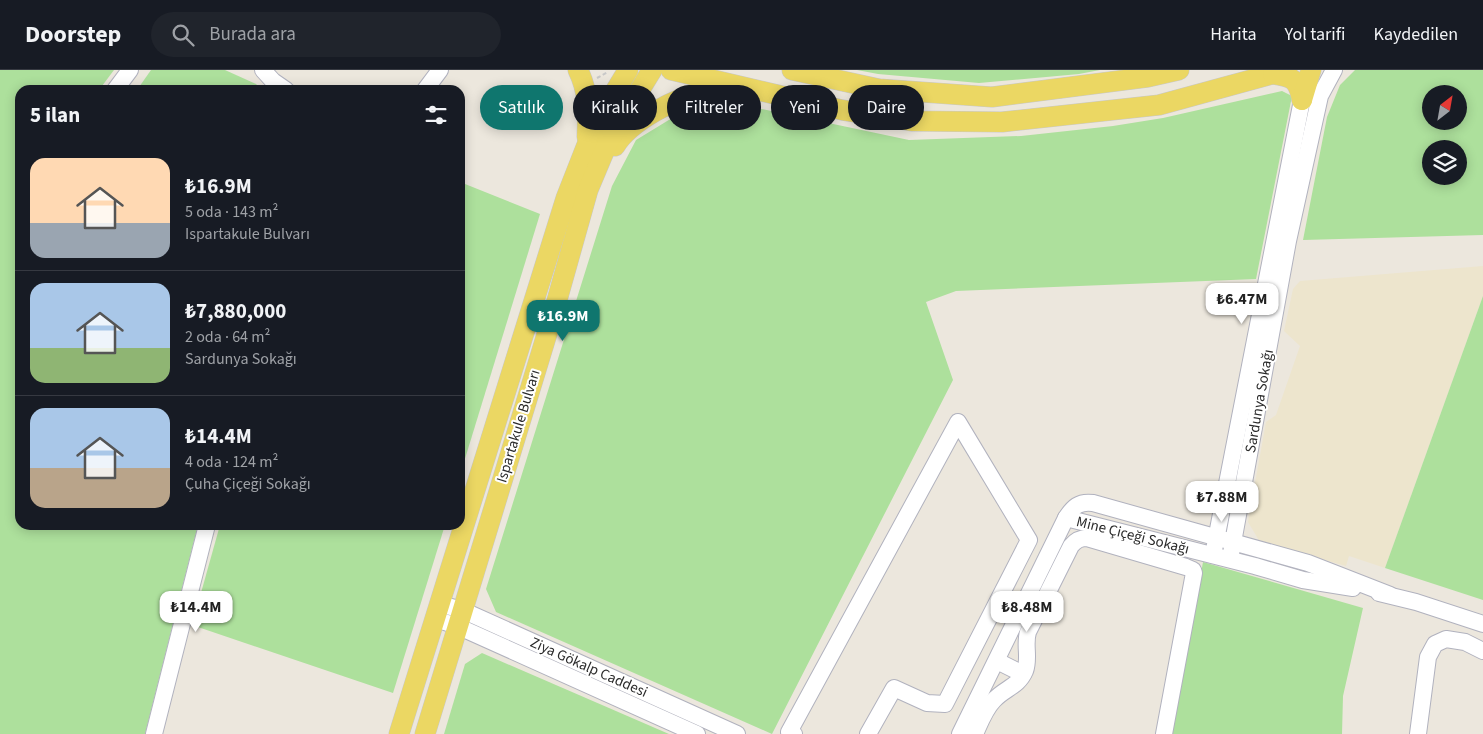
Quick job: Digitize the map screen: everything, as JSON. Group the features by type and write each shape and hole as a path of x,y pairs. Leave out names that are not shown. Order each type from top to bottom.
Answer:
{"main road":[{"name":"Ispartakule Bulvarı","path":"465,521 566,198 587,144 602,113 628,70"},
{"name":"Ispartakule Bulvarı","path":"424,734 554,311 588,190 609,140 652,70"},
{"path":"671,70 736,85"},
{"path":"792,70 879,89 992,97 1148,77 1179,70"},
{"path":"1302,100 1312,70"},
{"path":"761,91 842,110 913,121 1002,122 1159,105 1280,72 1300,86 1302,100"},
{"path":"587,75 585,85 588,104 587,144"},
{"path":"588,190 618,140 645,116 667,106"},
{"name":"Ispartakule Bulvarı","path":"399,734 462,530"}],"street":[{"path":"119,85 130,70"},
{"path":"263,70 280,85"},
{"path":"429,85 440,70"},
{"name":"Sardunya Sokağı","path":"1213,555 1276,267 1320,96 1334,70"},
{"name":"Sardunya Sokağı","path":"1230,560 1302,100"},
{"path":"794,734 789,732 958,422 1029,540 945,704 927,703 894,688 868,734"},
{"name":"Mine Çiçeği Sokağı","path":"1390,595 1303,580 1066,518 1073,507 1085,502 1308,563 1390,595 1483,624"},
{"path":"960,734 1066,518"},
{"path":"154,734 206,530"},
{"path":"975,734 990,704 1000,694 1016,684 1023,674 1027,662 1025,640 1028,632 1075,541 1081,538 1088,538 1191,568 1194,575 1164,734"},
{"path":"437,611 460,618 697,734"},
{"name":"Ziya Gökalp Caddesi","path":"460,618 737,734"},
{"path":"1418,734 1428,657 1435,644 1446,639 1465,642 1483,651"},
{"path":"997,661 1023,674"}],"path":[{"path":"587,75 610,70"}],"shaded area":[{"path":"1483,266 1483,296 1385,568 1349,556 1346,566 1260,542 1248,522 1266,422 1276,415 1300,346 1284,331 1293,289 1300,281"}],"green space":[{"path":"0,70 114,70 103,85 15,85 15,530 197,530 145,734 0,734"},
{"path":"151,70 225,70 257,85 140,85"},
{"path":"857,70 1100,70 1079,74 979,83 878,74"},
{"path":"1355,70 1483,70 1483,235 1303,240 1327,117 1340,85"},
{"path":"1282,91 1292,96 1256,279 956,291 926,302 953,380 772,734 496,612 486,589 612,186 636,140 652,130 657,130 657,127 667,121 667,130 761,130 761,109 771,111 771,130 838,130 838,125 848,127 848,130 861,130 909,140 1021,136 1113,126 1163,118"},
{"path":"465,184 540,214 465,459"},
{"path":"1483,296 1483,600 1385,568"},
{"path":"219,530 443,530 393,693 192,625"},
{"path":"1203,562 1363,608 1343,696 1342,734 1172,734"},
{"path":"482,653 669,734 444,734 465,664"}]}
